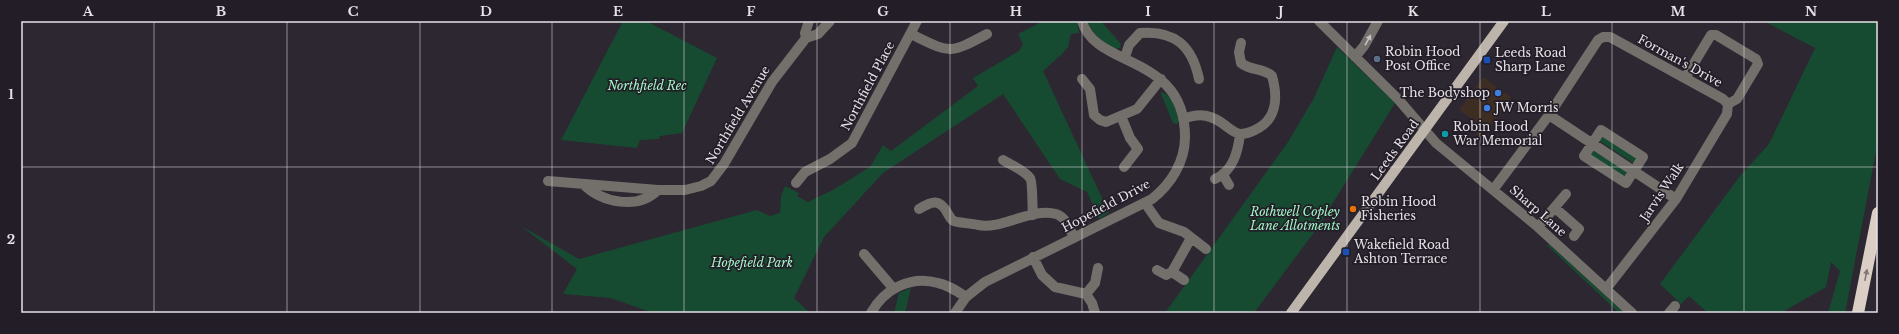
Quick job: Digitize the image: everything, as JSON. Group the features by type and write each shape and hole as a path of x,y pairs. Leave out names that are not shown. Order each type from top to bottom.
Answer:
{"highway":[{"path":"1858,313 1878,213"}],"main road":[{"name":"Leeds Road","path":"1291,313 1504,21"}],"street":[{"name":"Northfield Avenue","path":"806,38 805,33 809,21"},
{"name":"Northfield Avenue","path":"548,181 658,190 686,190 701,186 711,181 724,164 772,82 806,38 818,34 830,21"},
{"name":"Northfield Place","path":"796,183 805,172 830,159 852,143 917,21"},
{"name":"Hopefield Drive","path":"955,313 966,297 985,282 1145,203 1164,188 1178,166 1184,149 1184,119 1177,101 1161,79 1141,65 1096,42 1088,34 1082,21"},
{"name":"Sharp Lane","path":"1319,21 1398,99 1424,132 1436,144 1538,227 1632,313"},
{"path":"1355,57 1364,46 1378,21"},
{"path":"1125,58 1129,45 1140,33 1157,33 1176,38 1185,46 1200,65 1199,79"},
{"path":"911,34 937,46 950,50 961,48 987,34"},
{"path":"1685,78 1708,37 1712,34 1756,59 1758,64 1737,99 1728,104"},
{"name":"Forman's Drive","path":"1549,115 1598,40 1603,37 1610,37 1723,99 1728,104"},
{"path":"1184,119 1200,114 1210,116 1240,134 1249,132 1266,122 1275,106 1276,95 1272,76 1269,73 1248,68 1241,64 1239,52 1241,43"},
{"path":"1082,79 1090,89 1094,115 1100,120 1106,122 1137,109 1161,79"},
{"name":"Jarvis Walk","path":"1606,289 1676,198 1727,114 1728,104"},
{"path":"1493,190 1549,115 1676,198"},
{"path":"1121,116 1130,138 1138,149 1124,167"},
{"path":"1601,130 1643,157 1634,170 1626,183 1584,156 1601,130"},
{"path":"1229,185 1219,177 1230,168 1239,146 1240,134"},
{"path":"1003,160 1030,178 1032,184 1031,197 1033,215"},
{"name":"Northfield Avenue","path":"583,184 595,194 620,202 651,198 658,190"},
{"path":"1538,227 1566,194"},
{"path":"919,209 933,202 939,203 945,208 951,220 955,222 987,225 1033,215 1050,213 1057,214 1066,223 1074,238"},
{"path":"1145,203 1158,223 1174,227 1206,249"},
{"path":"1555,208 1580,229 1574,236"},
{"path":"997,223 999,234"},
{"path":"1184,280 1162,274 1191,238"},
{"path":"864,254 893,288"},
{"path":"1033,257 1042,275 1055,287 1086,294 1092,303 1095,313"},
{"path":"1086,294 1095,283 1098,268"},
{"path":"871,313 882,298 893,288 909,282 924,280 938,283 966,297"}],"shaded area":[{"path":"1483,77 1511,97 1482,138 1467,127 1472,119 1459,110"}],"green space":[{"name":"Northfield Rec","path":"623,21 646,21 717,58 682,133 660,136 659,139 640,140 637,148 561,140"},
{"name":"Hopefield Park","path":"1043,21 1077,21 1079,33 1071,34 1068,47 1043,71 1109,213 1099,219 1087,192 1060,179 1003,94 883,173 824,237 794,298 810,313 653,313 611,298 563,294 577,269 521,226 579,259 757,210 770,216 780,213 781,196 785,186 799,193 797,196 808,202 833,190 870,167 883,145 891,151 978,86 973,78 1019,51 1023,44 1018,34"},
{"path":"1087,21 1101,21 1121,44 1120,48 1116,49 1111,47 1103,41"},
{"path":"1764,21 1878,21 1878,141 1845,313 1828,313 1840,271 1831,262 1826,287 1781,313 1708,313 1689,296 1681,304 1660,284 1740,176 1769,144 1815,48"},
{"name":"Rothwell Copley Lane Allotments","path":"1337,47 1395,103 1318,227 1254,313 1165,313 1288,142 1314,98"},
{"path":"1161,92 1169,96 1174,104 1179,121 1177,124 1173,123"},
{"path":"1603,133 1640,158 1635,164 1598,140"},
{"path":"1592,149 1629,174 1625,180 1588,155"},
{"path":"1547,245 1550,245 1624,313 1619,313"},
{"path":"911,288 905,313 894,313 899,293"}],"place":[{"name":"Robin Hood Post Office","path":"1377,59"},
{"name":"Leeds Road Sharp Lane","path":"1487,60"},
{"name":"The Bodyshop","path":"1498,93"},
{"name":"JW Morris","path":"1487,108"},
{"name":"Robin Hood War Memorial","path":"1445,134"},
{"name":"Robin Hood Fisheries","path":"1353,209"},
{"name":"Wakefield Road Ashton Terrace","path":"1346,252"}]}
